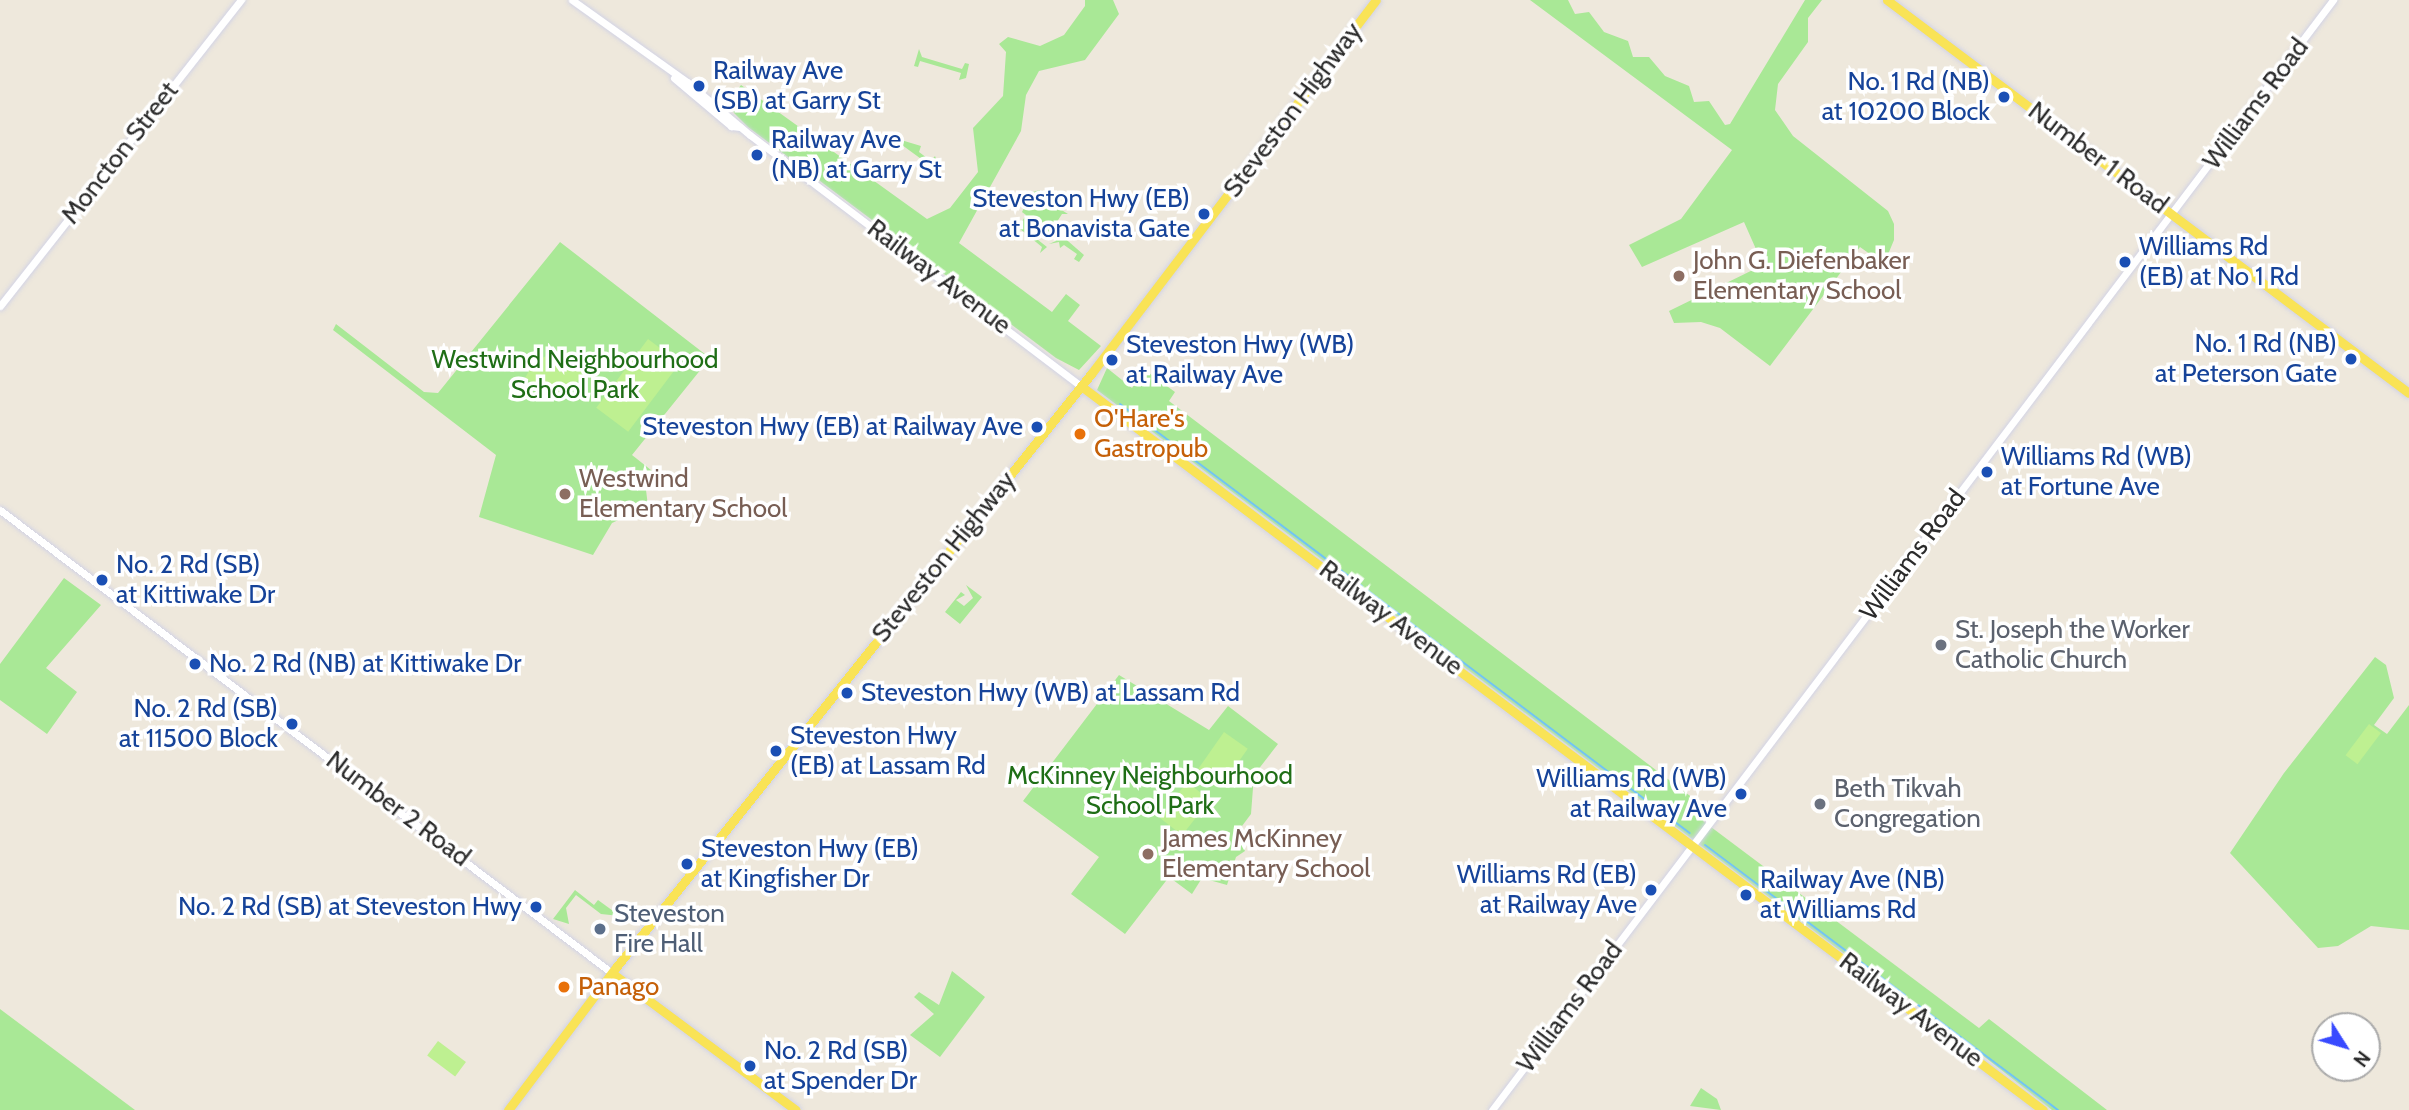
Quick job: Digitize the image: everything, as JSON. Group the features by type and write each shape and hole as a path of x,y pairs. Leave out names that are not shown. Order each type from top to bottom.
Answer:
{"main road":[{"name":"Steveston Highway","path":"508,1110 612,973 1082,386 1376,0"},
{"name":"Number 1 Road","path":"1886,0 2173,213 2409,393"},
{"name":"Railway Avenue","path":"1082,386 2043,1110"},
{"name":"Number 2 Road","path":"612,973 796,1110"}],"street":[{"name":"Moncton Street","path":"0,306 241,0"},
{"name":"Railway Avenue","path":"572,0 671,75 687,82 740,127 1082,386"},
{"name":"Williams Road","path":"1492,1110 2333,0"},
{"name":"Number 2 Road","path":"0,510 612,973"}],"green space":[{"path":"1085,0 1113,0 1119,14 1085,60 1039,71 1026,95 1021,131 959,243 1052,312 1066,294 1080,305 1068,321 1101,346 1079,370 1056,358 748,127 734,113 730,100 741,85 927,219 950,208 978,172 973,128 1003,96 1006,52 999,44 1008,37 1040,46 1064,35 1085,6"},
{"path":"1530,0 1568,0 1575,14 1589,12 1604,32 1628,41 1633,57 1649,57 1665,76 1689,86 1694,102 1709,101 1725,125 1730,124 1805,0 1822,0 1808,18 1808,42 1778,84 1775,110 1793,136 1888,211 1894,224 1894,240 1884,264 1860,247 1770,366 1720,328 1701,322 1674,323 1669,311 1763,265 1744,222 1642,267 1629,245 1681,219 1732,150"},
{"path":"919,49 922,57 962,69 965,63 969,64 966,78 959,80 961,73 920,61 918,67 914,66"},
{"path":"891,137 921,146 919,152 931,161 935,156 938,164 926,172 928,164 902,145 897,150 888,143"},
{"path":"1040,190 1039,196 1068,214 1062,214 1053,228 1084,255 1079,262 1074,259 1077,254 1064,245 1060,248 1059,242 1049,244 1056,241 1053,232 1044,233 1033,225 1028,232 1047,247 1040,253 1042,247 1020,229 1014,231 1014,224 1019,226 1026,215 1022,212 1025,206 1030,209 1038,197 1033,192"},
{"name":"Westwind Neighbourhood School Park","path":"560,242 710,358 632,455 656,474 646,490 648,506 612,523 593,555 479,517 496,455 333,330 336,324 424,392 438,393"},
{"path":"648,339 680,363 628,432 596,408"},
{"path":"550,354 568,354 587,369 562,401 525,378 534,362"},
{"path":"1107,368 1132,388 1145,370 1175,392 1169,401 1710,811 1703,821 1979,1028 1989,1019 2107,1110 2052,1110 1912,1000 1895,992 1097,390"},
{"path":"64,578 101,605 46,668 77,692 47,734 0,700 0,664"},
{"path":"966,585 982,597 960,624 945,612 961,592 965,595 956,600 964,606 973,598"},
{"path":"2375,657 2386,665 2394,698 2374,725 2387,734 2409,705 2409,930 2371,926 2338,946 2318,948 2230,853 2284,773"},
{"name":"McKinney Neighbourhood School Park","path":"1119,675 1209,730 1228,706 1278,744 1254,775 1251,814 1239,830 1245,851 1236,857 1227,885 1202,878 1192,894 1169,877 1125,934 1071,894 1099,857 1023,801"},
{"path":"2369,724 2381,733 2358,764 2346,755"},
{"path":"1224,732 1248,749 1222,785 1198,769"},
{"path":"1187,782 1210,800 1182,835 1159,817"},
{"path":"575,890 594,905 598,900 620,916 601,914 576,895 566,908 569,924 553,919"},
{"path":"952,971 985,997 940,1057 910,1035 934,1014 914,997 919,992 939,1005"},
{"path":"0,1009 135,1110 0,1110"},
{"path":"438,1041 466,1062 455,1076 427,1055"},
{"path":"1701,1088 1717,1099 1721,1110 1690,1106"}],"waterway":[{"path":"1120,404 1172,443"},
{"path":"1177,447 1333,564"},
{"path":"1338,568 1362,586"},
{"path":"1367,590 1690,833"},
{"path":"1705,845 1905,995"},
{"path":"1918,1005 2058,1110"}],"place":[{"name":"Railway Ave (SB) at Garry St","path":"699,86"},
{"name":"No. 1 Rd (NB) at 10200 Block","path":"2004,97"},
{"name":"Railway Ave (NB) at Garry St","path":"757,155"},
{"name":"Steveston Hwy (EB) at Bonavista Gate","path":"1204,214"},
{"name":"Williams Rd (EB) at No 1 Rd","path":"2125,262"},
{"name":"John G. Diefenbaker Elementary School","path":"1679,276"},
{"name":"No. 1 Rd (NB) at Peterson Gate","path":"2351,359"},
{"name":"Steveston Hwy (WB) at Railway Ave","path":"1112,360"},
{"name":"Steveston Hwy (EB) at Railway Ave","path":"1037,427"},
{"name":"O'Hare's Gastropub","path":"1080,434"},
{"name":"Williams Rd (WB) at Fortune Ave","path":"1987,472"},
{"name":"Westwind Elementary School","path":"565,494"},
{"name":"No. 2 Rd (SB) at Kittiwake Dr","path":"102,580"},
{"name":"St. Joseph the Worker Catholic Church","path":"1941,645"},
{"name":"No. 2 Rd (NB) at Kittiwake Dr","path":"195,664"},
{"name":"Steveston Hwy (WB) at Lassam Rd","path":"847,693"},
{"name":"No. 2 Rd (SB) at 11500 Block","path":"292,724"},
{"name":"Steveston Hwy (EB) at Lassam Rd","path":"776,751"},
{"name":"Williams Rd (WB) at Railway Ave","path":"1741,794"},
{"name":"Beth Tikvah Congregation","path":"1820,804"},
{"name":"James McKinney Elementary School","path":"1148,854"},
{"name":"Steveston Hwy (EB) at Kingfisher Dr","path":"687,864"},
{"name":"Williams Rd (EB) at Railway Ave","path":"1651,890"},
{"name":"Railway Ave (NB) at Williams Rd","path":"1746,895"},
{"name":"No. 2 Rd (SB) at Steveston Hwy","path":"536,907"},
{"name":"Steveston Fire Hall","path":"600,929"},
{"name":"Panago","path":"564,987"},
{"name":"No. 2 Rd (SB) at Spender Dr","path":"750,1066"}]}
